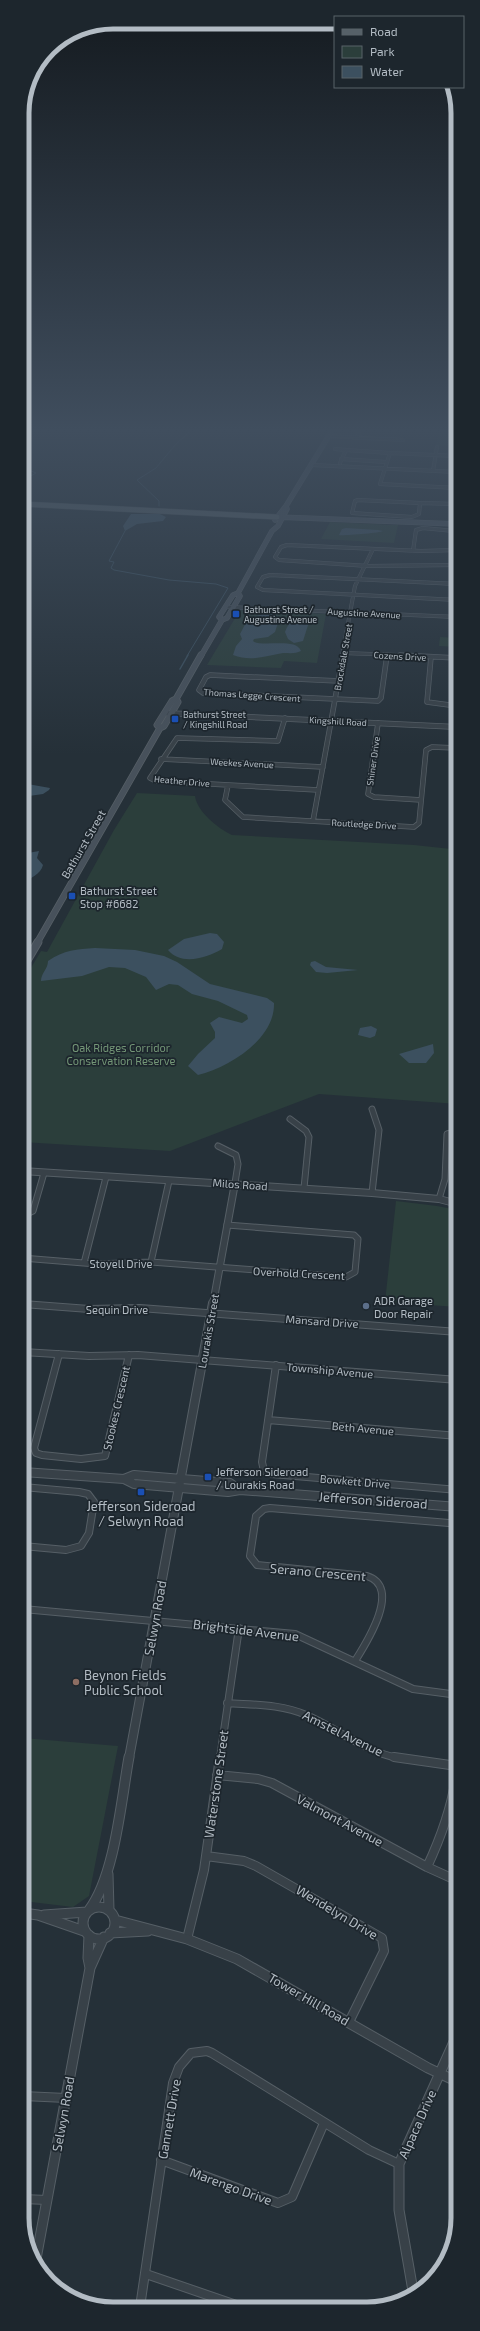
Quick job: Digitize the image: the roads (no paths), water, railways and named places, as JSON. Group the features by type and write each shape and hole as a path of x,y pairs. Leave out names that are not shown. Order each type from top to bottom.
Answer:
{"main road":[{"name":"Bathurst Street","path":"222,620 219,617 233,595 238,593 268,538"},
{"name":"Bathurst Street","path":"29,957 160,728 164,726 169,712 178,702 176,699 222,620 227,618 240,596 238,593"}],"street":[{"path":"413,551 415,538"},
{"path":"451,550 413,551 287,545 282,546 275,557 279,560 423,567 451,565"},
{"name":"Brockdale Street","path":"313,822 354,595 358,580 373,549"},
{"path":"451,584 269,575 263,577 257,587 263,590 451,600"},
{"name":"Augustine Avenue","path":"227,606 451,617"},
{"name":"Cozens Drive","path":"344,653 451,658"},
{"path":"335,699 380,700 387,655"},
{"path":"431,657 426,702 451,706"},
{"name":"Thomas Legge Crescent","path":"335,699 203,693 199,690 206,677 210,674 338,681"},
{"name":"Kingshill Road","path":"169,712 451,727"},
{"name":"Heather Drive","path":"285,718 280,739 278,741 178,737 161,759 150,777 152,780 318,790"},
{"name":"Shiner Drive","path":"378,723 368,794 374,798 421,800"},
{"name":"Routledge Drive","path":"228,785 225,800 239,816 313,822 414,827 419,823 427,748 451,748"},
{"name":"Weekes Avenue","path":"161,759 323,767"},
{"path":"372,1110 379,1130 372,1193"},
{"path":"290,1119 306,1131 309,1137 304,1188"},
{"path":"439,1200 444,1179 447,1134 451,1133"},
{"path":"218,1146 236,1155 238,1164 235,1183"},
{"name":"Milos Road","path":"29,1171 169,1181 235,1183 372,1193 451,1203"},
{"path":"29,1213 33,1211 44,1172"},
{"path":"84,1263 106,1177"},
{"path":"151,1262 169,1181"},
{"name":"Lourakis Street","path":"179,1488 235,1183"},
{"name":"Overhold Crescent","path":"219,1268 346,1277 355,1272 358,1240 354,1235 227,1225"},
{"name":"Stoyell Drive","path":"29,1259 84,1263 151,1262 219,1268"},
{"name":"Sequin Drive","path":"29,1305 89,1309 140,1308 211,1313"},
{"name":"Mansard Drive","path":"211,1313 451,1331"},
{"path":"29,1352 129,1355 202,1360"},
{"name":"Stookes Crescent","path":"59,1354 36,1442 36,1453 51,1457 94,1460 105,1456 129,1355"},
{"name":"Township Avenue","path":"202,1360 451,1379"},
{"name":"Bowkett Drive","path":"276,1365 262,1462 264,1471 268,1473 451,1489"},
{"name":"Beth Avenue","path":"268,1420 451,1435"},
{"name":"Jefferson Sideroad","path":"29,1472 124,1479 134,1484 228,1492 240,1490 451,1506"},
{"name":"Jefferson Sideroad","path":"124,1479 134,1475 230,1483 240,1490"},
{"path":"29,1488 88,1494 94,1502 85,1542 80,1546 71,1550 29,1546"},
{"name":"Selwyn Road","path":"109,1910 107,1899 109,1866 179,1488"},
{"name":"Serano Crescent","path":"355,1661 377,1626 380,1614 381,1585 377,1579 367,1576 257,1565 250,1556 256,1516 264,1509 270,1508 451,1524"},
{"name":"Brightside Avenue","path":"29,1610 295,1634 413,1689 451,1694"},
{"name":"Waterstone Street","path":"187,1939 201,1888 239,1628"},
{"name":"Amstel Avenue","path":"227,1703 285,1707 307,1715 375,1751 396,1758 451,1765"},
{"name":"Valmont Avenue","path":"217,1775 258,1779 272,1783 427,1867 451,1878"},
{"path":"427,1867 448,1819 451,1807"},
{"name":"Wendelyn Drive","path":"206,1856 244,1861 256,1866 382,1938 384,1951 349,2022"},
{"name":"Selwyn Road","path":"88,1911 98,1898 109,1866"},
{"path":"29,1914 86,1933 96,1938 107,1935 113,1930 115,1920 109,1910 100,1907 88,1911 38,1916"},
{"path":"86,1933 82,1924 88,1911"},
{"name":"Tower Hill Road","path":"115,1920 187,1939 231,1956 263,1972 451,2078"},
{"name":"Tower Hill Road","path":"107,1935 122,1931 154,1931"},
{"name":"Selwyn Road","path":"86,1933 90,1968"},
{"name":"Selwyn Road","path":"37,2253 90,1968 107,1935"},
{"name":"Alpaca Drive","path":"413,2288 399,2210 399,2164 451,2049"},
{"name":"Gannett Drive","path":"141,2302 175,2076 186,2058 191,2053 199,2051 212,2053 369,2150 399,2164"},
{"path":"29,2096 66,2098"},
{"name":"Marengo Drive","path":"162,2160 278,2203 292,2197 324,2123"},
{"path":"29,2199 47,2200"},
{"path":"146,2274 228,2302"}],"water":[{"path":"263,614 272,614 280,617 275,632 268,637 254,639 253,641 263,644 293,645 298,647 301,651 252,658 233,655 236,646 242,639 240,634 248,619"},
{"path":"304,616 314,617 309,622 303,641 294,643 288,639 285,632 293,620"},
{"path":"29,784 50,788 43,794 29,796"},
{"path":"39,851 37,858 43,865 35,876 29,879 29,853"},
{"path":"210,933 217,934 224,942 222,949 209,955 194,959 187,959 173,955 168,950 184,939"},
{"path":"95,948 135,950 164,956 177,962 210,984 267,998 274,1003 272,1016 267,1028 248,1050 224,1065 198,1075 188,1066 215,1038 215,1032 210,1023 219,1017 242,1023 248,1019 247,1015 218,1001 192,994 178,985 169,984 156,990 146,977 125,968 109,967 82,976 41,981 48,961 54,957 71,951"},
{"path":"315,961 326,967 358,970 327,973 316,972 310,965 311,962"},
{"path":"371,1026 377,1029 375,1036 370,1038 358,1035 360,1028"},
{"path":"433,1044 434,1053 426,1063 409,1063 399,1054"}],"waterway":[{"path":"121,538 109,561 114,562 111,568 114,570 169,580 216,584 228,588 187,656"},
{"path":"180,669 188,655"}],"place":[{"name":"Bathurst Street / Augustine Avenue","path":"236,614"},
{"name":"Bathurst Street / Kingshill Road","path":"175,719"},
{"name":"Bathurst Street Stop #6682","path":"72,896"},
{"name":"ADR Garage Door Repair","path":"366,1306"},
{"name":"Jefferson Sideroad / Lourakis Road","path":"208,1477"},
{"name":"Jefferson Sideroad / Selwyn Road","path":"141,1492"},
{"name":"Beynon Fields Public School","path":"76,1682"}],"park label":[{"name":"Oak Ridges Corridor Conservation Reserve","path":"121,1053"}]}
